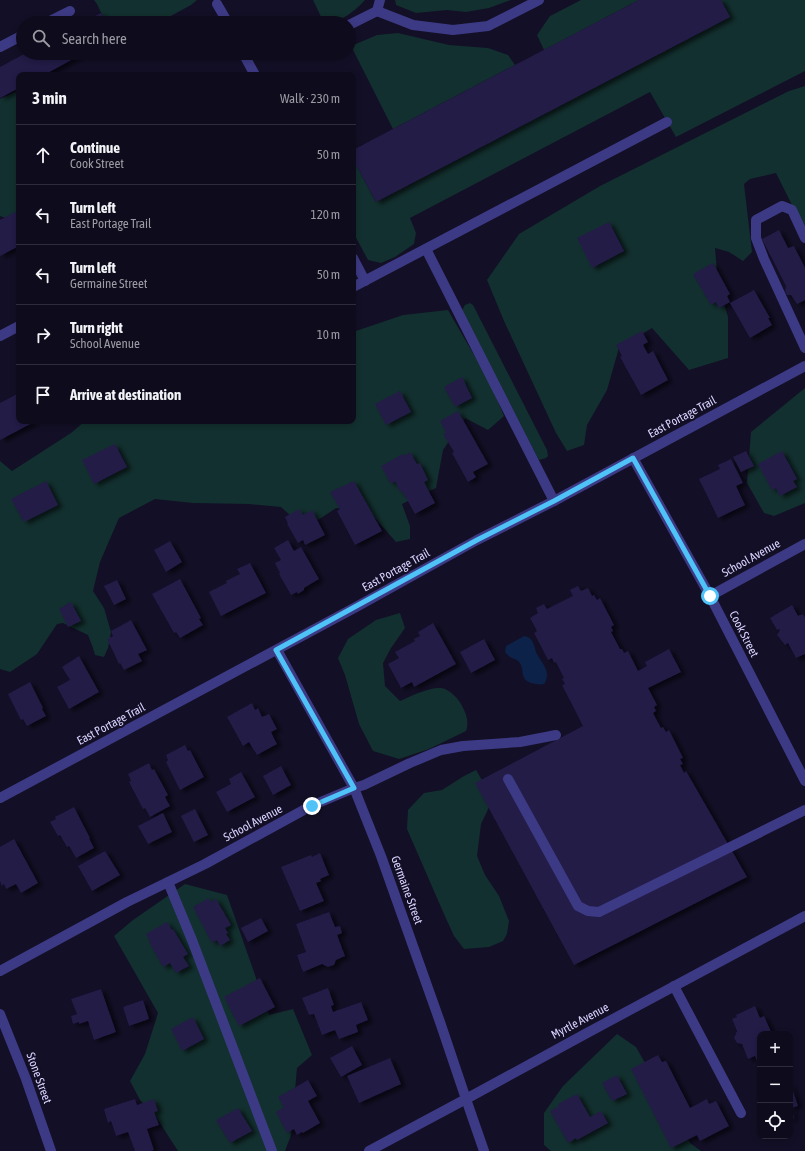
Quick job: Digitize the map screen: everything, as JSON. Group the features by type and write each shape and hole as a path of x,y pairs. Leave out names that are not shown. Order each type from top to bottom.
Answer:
{"street":[{"path":"377,11 380,0"},
{"path":"356,22 377,11 413,25 453,30 488,26 539,0"},
{"path":"217,4 224,16"},
{"path":"59,16 70,10"},
{"path":"0,47 16,39"},
{"path":"248,60 254,72"},
{"path":"356,286 667,122"},
{"path":"805,238 792,210 782,206 756,220 756,238 761,252 805,348"},
{"path":"426,249 554,501"},
{"path":"356,264 365,281"},
{"path":"0,336 16,328"},
{"name":"East Portage Trail","path":"0,798 477,540 554,501 805,366"},
{"name":"Cook Street","path":"633,458 710,596 802,769 805,781"},
{"name":"School Avenue","path":"710,596 805,544"},
{"name":"Germaine Street","path":"276,650 354,788 381,856 484,1151"},
{"name":"School Avenue","path":"0,971 127,902 205,864 312,806 364,785 410,763 441,750 463,746 520,742 556,735"},
{"path":"508,779 578,906 588,911 599,912 805,810"},
{"path":"168,882 192,940 272,1151"},
{"name":"Myrtle Avenue","path":"369,1151 586,1032 805,916"},
{"path":"674,986 741,1113"},
{"name":"Stone Street","path":"0,1014 26,1079 52,1151"}],"green space":[{"path":"94,0 197,0 171,16 103,16"},
{"path":"313,0 365,0 347,16 321,16"},
{"path":"395,0 511,0 489,8 466,12 447,10 416,13 396,5"},
{"path":"581,0 639,0 544,50 537,35 550,16"},
{"path":"721,0 805,0 805,71 676,137 650,92 410,218 416,233 414,244 395,257 381,263 368,260 356,238 356,165 376,202 729,17"},
{"path":"398,33 449,45 488,48 508,55 515,65 393,129 356,56 356,44 377,35"},
{"path":"805,86 805,231 776,173 750,179 744,184 752,252 743,261 729,252 715,248 718,284 728,317 728,358 689,370 652,328 619,348 607,390 587,425 584,445 567,451 556,433 504,321 487,280 519,234 600,186 789,91"},
{"path":"16,91 16,222 0,216 0,99"},
{"path":"470,303 473,305 547,450 548,456 546,458 539,460 535,453 462,310 465,305"},
{"path":"448,310 489,381 504,416 488,430 465,418 443,450 436,488 402,504 410,526 410,539 396,542 368,510 336,508 318,520 293,518 281,507 249,504 193,503 155,499 119,518 100,562 93,591 104,608 111,632 108,648 104,657 95,655 88,635 63,623 57,624 37,654 10,672 0,669 0,461 12,471 71,433 82,424 356,424 356,331 403,315"},
{"path":"805,388 805,503 774,516 764,513 747,483 751,432"},
{"path":"400,613 405,628 391,648 383,663 385,686 400,701 426,690 436,688 444,689 454,695 462,705 466,714 467,728 466,731 429,749 399,759 373,751 359,724 345,675 338,658 348,639 376,620"},
{"path":"476,770 493,799 481,824 477,856 485,875 499,896 509,921 507,934 503,941 489,947 464,949 454,936 407,829 408,810 424,793 442,790"},
{"path":"185,884 227,895 269,1015 293,1009 312,1055 297,1068 291,1135 285,1151 178,1151 156,1117 140,1100 130,1081 145,1054 158,1013 114,936 133,920"},
{"path":"617,1034 636,1047 690,1143 701,1151 551,1151 544,1145 544,1113 563,1086"}],"water":[{"path":"524,636 529,638 534,644 536,652 545,667 547,675 544,684 536,684 527,681 523,676 522,667 518,661 508,656 505,652 506,646"}],"building":[{"path":"639,0 721,0 730,17 376,202 356,165 356,148"},
{"path":"101,13 103,16 95,16"},
{"path":"16,58 16,60 71,60 49,72 16,72 16,90 0,98 0,67"},
{"path":"16,212 16,248 0,256 0,220"},
{"path":"609,222 624,251 592,268 577,238"},
{"path":"779,230 788,248 794,246 805,268 805,300 797,304 791,295 787,295 785,291 786,286 762,239"},
{"path":"713,263 730,294 727,296 730,302 719,308 716,302 711,305 693,274"},
{"path":"754,290 770,318 768,318 772,325 750,338 730,303"},
{"path":"642,331 648,342 643,345 648,354 653,351 668,380 641,395 620,357 622,356 616,345"},
{"path":"462,377 472,398 455,407 444,387"},
{"path":"400,391 411,412 386,425 375,404"},
{"path":"16,395 16,424 30,424 0,440 0,403"},
{"path":"458,411 488,464 473,472 476,477 468,482 452,453 454,452 443,434 446,433 440,421"},
{"path":"115,444 127,467 94,484 82,460"},
{"path":"746,451 754,466 741,472 733,457"},
{"path":"782,451 797,479 793,481 797,487 780,496 776,488 772,490 758,464"},
{"path":"410,452 417,464 420,463 428,480 424,482 435,503 415,514 402,491 400,492 395,481 391,484 381,466 403,454 404,456"},
{"path":"731,459 743,483 736,486 745,505 718,518 699,479 720,469 718,465"},
{"path":"46,481 58,505 24,522 11,499"},
{"path":"354,481 382,531 355,545 337,511 340,509 330,492"},
{"path":"299,509 303,515 312,510 325,535 305,545 303,540 298,543 287,524 285,517"},
{"path":"288,540 294,551 301,547 319,579 304,588 304,590 298,594 297,592 291,595 279,574 280,573 275,563 281,560 274,548"},
{"path":"170,541 182,562 166,572 154,550"},
{"path":"250,563 266,593 221,616 209,592 227,583 226,581 240,574 237,569"},
{"path":"180,579 201,618 199,619 203,625 180,638 176,632 174,633 152,594"},
{"path":"117,580 126,599 114,605 104,586"},
{"path":"578,586 581,591 588,588 592,596 594,595 597,600 600,598 614,625 611,627 613,631 611,632 620,649 622,649 624,653 628,651 638,671 647,666 645,662 669,649 681,672 648,688 657,705 654,707 656,711 653,713 661,728 663,727 666,732 669,730 683,758 680,759 683,764 680,765 684,773 686,771 747,877 574,965 475,783 583,726 562,685 565,684 562,679 564,678 556,662 554,663 552,658 548,660 534,633 537,631 530,618 538,613 536,608 544,604 547,609 573,596 570,590"},
{"path":"71,602 81,621 68,627 59,609"},
{"path":"792,605 798,616 803,614 805,618 805,654 796,658 788,643 785,645 777,635 780,630 777,630 770,618"},
{"path":"131,620 147,650 138,654 142,661 124,670 120,663 119,664 107,639 113,636 111,631"},
{"path":"433,623 456,664 414,687 412,682 401,688 388,664 399,658 395,652 415,641 414,639 420,636 418,632"},
{"path":"484,639 495,660 471,673 460,652"},
{"path":"79,656 99,692 69,709 57,687 70,680 62,667"},
{"path":"30,682 46,716 27,726 23,719 21,720 8,694"},
{"path":"252,703 255,710 258,708 262,717 269,714 277,729 271,732 277,744 257,755 249,742 243,746 227,717"},
{"path":"185,745 188,751 190,750 204,777 180,790 166,762 168,760 166,755"},
{"path":"149,763 152,770 154,769 168,795 165,797 170,806 150,817 145,808 143,809 129,782 131,781 128,774"},
{"path":"281,766 291,785 273,795 263,776"},
{"path":"241,772 255,797 227,812 216,792 231,784 229,779"},
{"path":"74,807 94,848 76,858 60,835 58,836 50,822 56,819 55,817"},
{"path":"195,809 208,835 194,842 181,816"},
{"path":"163,813 172,832 148,844 138,826"},
{"path":"14,839 38,883 21,893 16,884 6,889 4,884 2,886 0,881 0,847"},
{"path":"105,851 120,875 92,891 78,866"},
{"path":"320,853 329,875 320,879 321,881 316,883 324,901 300,911 281,867"},
{"path":"209,898 211,902 216,899 231,925 225,928 228,933 226,934 230,940 220,946 217,940 212,943 193,907"},
{"path":"329,912 335,927 340,926 342,933 337,935 345,956 336,960 334,965 328,967 322,964 303,972 297,955 306,952 296,924"},
{"path":"261,918 268,931 248,942 241,928"},
{"path":"167,922 188,954 183,957 189,966 176,973 170,963 163,967 146,934"},
{"path":"260,978 275,1007 239,1026 224,997"},
{"path":"328,988 334,1005 331,1006 333,1012 361,1002 368,1020 356,1025 358,1032 339,1039 335,1030 322,1035 314,1014 309,1015 302,998"},
{"path":"101,989 116,1032 94,1040 88,1021 73,1024 71,1016 77,1014 71,999"},
{"path":"143,1000 149,1019 129,1026 123,1007"},
{"path":"755,1006 760,1018 764,1016 771,1031 757,1031 757,1061 755,1056 748,1059 742,1044 737,1043 734,1038 737,1031 732,1019 737,1017 736,1015"},
{"path":"193,1017 204,1039 182,1051 171,1029"},
{"path":"352,1046 362,1065 341,1077 330,1058"},
{"path":"658,1055 662,1062 666,1061 690,1108 707,1099 709,1104 716,1101 729,1126 700,1141 697,1135 671,1148 631,1069"},
{"path":"390,1058 401,1084 359,1103 347,1076"},
{"path":"617,1075 627,1094 612,1101 602,1083"},
{"path":"308,1080 317,1096 308,1101 320,1123 297,1135 294,1129 287,1133 276,1112 284,1107 278,1097"},
{"path":"793,1091 798,1106 793,1107"},
{"path":"577,1094 590,1117 601,1111 608,1123 577,1140 576,1138 568,1143 550,1111 559,1106 558,1104"},
{"path":"135,1099 137,1105 154,1099 158,1111 154,1112 159,1125 147,1129 154,1150 135,1151 128,1132 116,1136 111,1121 108,1123 104,1109"},
{"path":"238,1108 252,1131 230,1143 216,1120"}],"route":[{"path":"312,806 354,788 276,650 477,540 554,501 633,458 710,596"}]}
